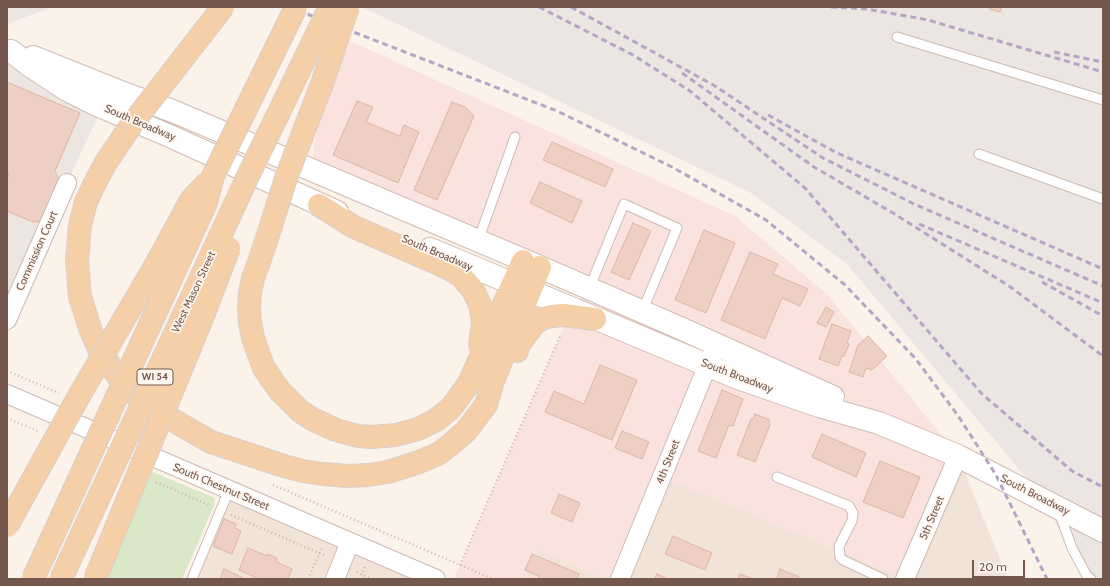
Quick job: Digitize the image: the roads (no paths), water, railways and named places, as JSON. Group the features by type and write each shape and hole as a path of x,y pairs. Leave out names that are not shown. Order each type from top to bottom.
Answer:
{"main road":[{"path":"223,7 132,124 94,185 86,202 80,225 77,260 80,297 91,331 99,349 121,380 144,403 211,442 284,466 303,471 348,476 388,472 406,467 438,454 466,431 500,389 519,344 535,323 543,318 552,316 570,316 595,319"},
{"name":"WI 54","path":"33,579 206,203 213,176 296,7"},
{"name":"West Mason Street","path":"61,579 248,176 330,7"},
{"path":"348,7 323,81 286,178 253,278 250,293 249,309 253,338 264,368 280,391 300,411 319,422 349,434 372,437 396,435 418,429 442,415 457,400 470,383 521,288 532,264"},
{"path":"7,526 79,396 158,261 191,200 213,176"},
{"path":"95,579 227,255 240,218 248,176"},
{"path":"319,205 354,227 448,268 461,276 468,283 478,300 482,314 481,342 470,383"},
{"path":"486,405 521,288"}],"street":[{"name":"South Broadway","path":"9,50 72,93 319,205 707,366 819,406 879,423 958,456 1058,506 1103,531"},
{"name":"South Broadway","path":"9,50 30,56 175,112 589,288 837,399 879,423"},
{"name":"Commission Court","path":"7,320 67,183"},
{"name":"4th Street","path":"620,579 716,344"},
{"name":"South Chestnut Street","path":"7,394 436,579"},
{"name":"5th Street","path":"905,579 958,456"},
{"path":"338,571 350,542"}],"lane":[{"path":"897,37 1103,100"},
{"path":"478,241 515,137"},
{"path":"979,154 1103,199"},
{"path":"589,288 624,204 677,228 642,312"},
{"path":"777,477 849,506 853,513 852,521 840,546 840,557 843,560 883,579"},
{"path":"192,579 229,490"},
{"path":"1058,506 1072,548 1087,576 1091,579"}],"railway":[{"path":"289,7 557,111 672,167 766,220 845,285 915,358 959,417 996,475 1047,579"},
{"path":"539,7 633,55 690,91 805,188 982,394 1072,471 1103,487"},
{"path":"571,7 715,86 823,158 914,204 1103,286"},
{"path":"831,7 867,9 928,20 1103,72"},
{"path":"1054,52 1103,62"},
{"path":"682,73 814,167 893,213 1009,286 1103,356"},
{"path":"768,115 837,153 1103,269"},
{"path":"919,224 1103,303"},
{"path":"1042,282 1103,316"}]}
